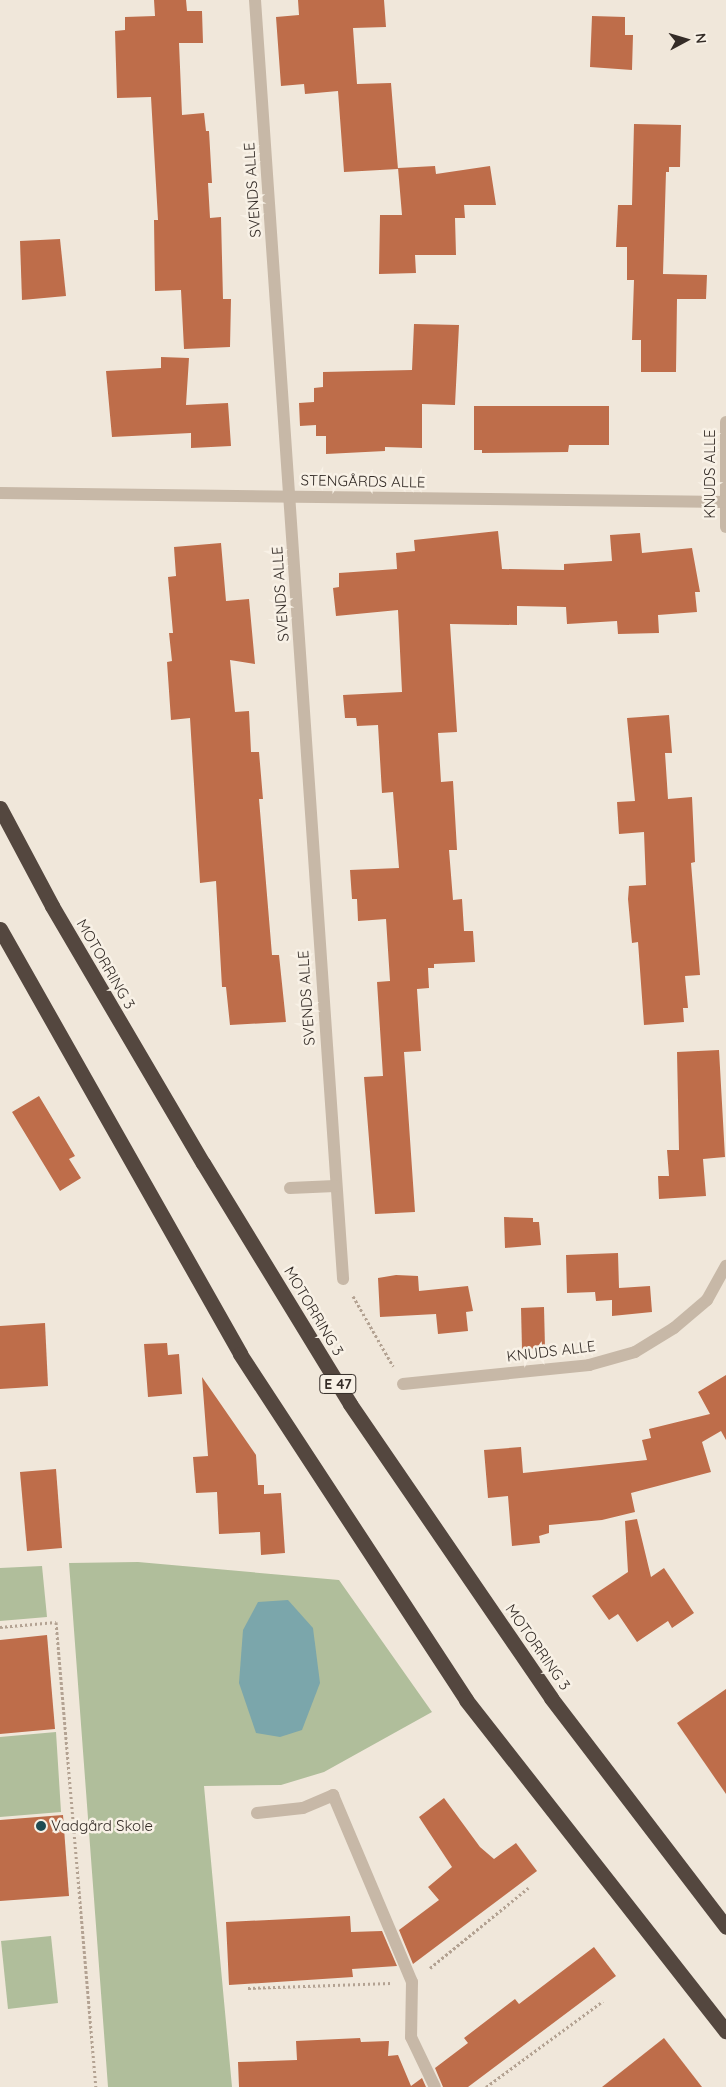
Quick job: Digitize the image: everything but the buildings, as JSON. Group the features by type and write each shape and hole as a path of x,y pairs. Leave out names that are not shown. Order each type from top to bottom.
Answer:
{"highway":[{"name":"MOTORRING 3","path":"0,808 52,906 203,1163 350,1404 551,1698 726,1928"},
{"path":"0,929 240,1354 466,1700 726,2031"}],"street":[{"name":"SVENDS ALLE","path":"255,0 290,496 335,1186 343,1279"},
{"name":"KNUDS ALLE","path":"726,422 726,527"},
{"name":"STENGÅRDS ALLE","path":"0,494 725,502"},
{"path":"290,1188 335,1186"},
{"name":"KNUDS ALLE","path":"403,1384 589,1365 635,1352 674,1328 707,1300 726,1266"},
{"path":"257,1813 304,1808 334,1795 412,1982 411,2037 434,2087"}],"path":[{"path":"343,1279 403,1384"},
{"path":"0,1627 56,1622 96,2087"},
{"path":"248,1988 412,1982 528,1888"},
{"path":"486,2087 603,2001"}],"green space":[{"path":"138,1562 339,1580 432,1712 324,1772 281,1785 204,1786 232,2087 108,2087 69,1563"},
{"path":"42,1566 47,1617 0,1621 0,1568"},
{"path":"56,1732 61,1812 0,1817 0,1737"},
{"path":"51,1936 58,2003 8,2009 1,1941"}],"water":[{"path":"288,1600 313,1628 320,1683 302,1730 280,1737 256,1733 239,1683 243,1630 258,1602"}],"place":[{"name":"Vadgård Skole","path":"41,1826"}]}
